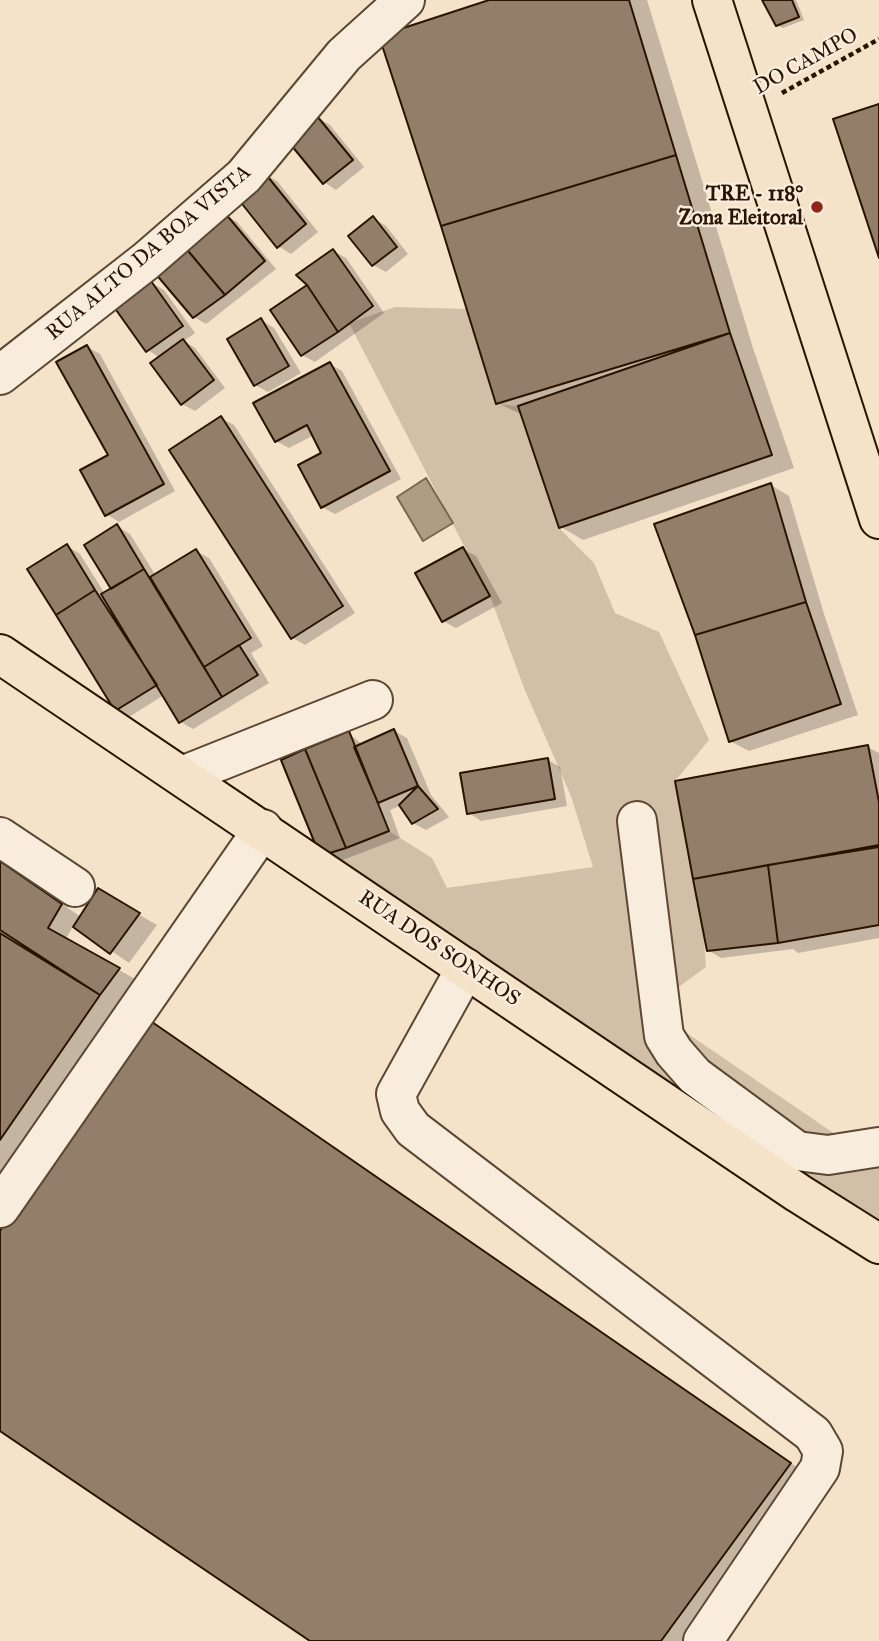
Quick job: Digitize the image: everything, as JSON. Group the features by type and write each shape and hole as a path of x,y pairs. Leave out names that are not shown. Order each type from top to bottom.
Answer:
{"main road":[{"path":"712,0 879,519"},
{"name":"RUA DOS SONHOS","path":"0,653 798,1193 879,1244"}],"street":[{"name":"RUA ALTO DA BOA VISTA","path":"0,375 146,261 244,176 344,55 405,0"},
{"path":"182,776 373,700"},
{"path":"637,821 664,1036 674,1052 695,1076 797,1151 828,1156 879,1147"},
{"path":"0,1208 263,829"},
{"path":"0,837 75,887"},
{"path":"467,968 396,1094 400,1111 413,1129 813,1434 823,1451 820,1468 703,1641"}],"path":[{"name":"DO CAMPO","path":"748,112 879,39"}],"shaded area":[{"path":"395,307 467,309 496,404 518,406 559,528 594,563 615,613 659,632 709,740 675,781 702,917 706,967 650,1008 879,1164 879,1253 320,856 389,831 432,858 447,888 593,867 571,796 524,688 490,596 349,323"},
{"path":"426,478 453,523 423,541 397,497"}],"building":[{"path":"489,0 629,0 676,155 441,226 379,36"},
{"path":"762,0 792,0 799,17 776,26"},
{"path":"879,104 879,258 833,119"},
{"path":"317,116 353,160 323,184 287,140"},
{"path":"676,155 730,333 496,404 441,226"},
{"path":"264,172 306,224 277,248 235,195"},
{"path":"225,213 265,261 225,295 184,246"},
{"path":"373,216 397,247 372,266 348,236"},
{"path":"184,246 225,295 193,318 155,273"},
{"path":"333,249 373,306 338,332 307,285 296,275"},
{"path":"151,281 183,326 146,352 114,307"},
{"path":"307,285 338,332 301,356 270,310"},
{"path":"261,318 289,366 254,386 227,339"},
{"path":"730,333 772,455 559,528 518,406"},
{"path":"183,339 214,380 181,405 150,363"},
{"path":"87,345 164,484 105,516 80,470 108,455 56,362"},
{"path":"330,362 390,471 321,508 298,465 321,453 307,425 275,442 253,403"},
{"path":"221,416 343,606 291,639 169,450"},
{"path":"771,483 806,602 695,635 654,524"},
{"path":"117,524 144,569 111,589 84,545"},
{"path":"67,544 95,590 56,615 27,569"},
{"path":"463,547 490,596 442,622 415,573"},
{"path":"196,549 251,638 204,667 150,577"},
{"path":"144,569 222,697 179,723 101,594"},
{"path":"95,590 157,685 115,711 56,615"},
{"path":"806,602 841,704 729,742 695,635"},
{"path":"239,645 258,675 222,697 204,667"},
{"path":"394,729 418,786 378,803 354,747"},
{"path":"349,731 389,831 346,848 305,749"},
{"path":"868,745 879,802 879,845 693,879 675,781"},
{"path":"305,749 346,848 320,856 281,760"},
{"path":"548,758 555,799 467,814 460,773"},
{"path":"418,786 438,809 412,824 399,805"},
{"path":"879,847 879,925 778,943 768,865"},
{"path":"0,861 62,904 48,928 120,968 100,995 0,930"},
{"path":"768,865 778,943 707,951 693,879"},
{"path":"98,888 140,913 110,954 73,927"},
{"path":"0,933 100,995 0,1140"},
{"path":"139,1013 791,1463 661,1641 310,1641 0,1431 0,1231"}],"place":[{"name":"TRE - 118° Zona Eleitoral","path":"817,207"}]}
